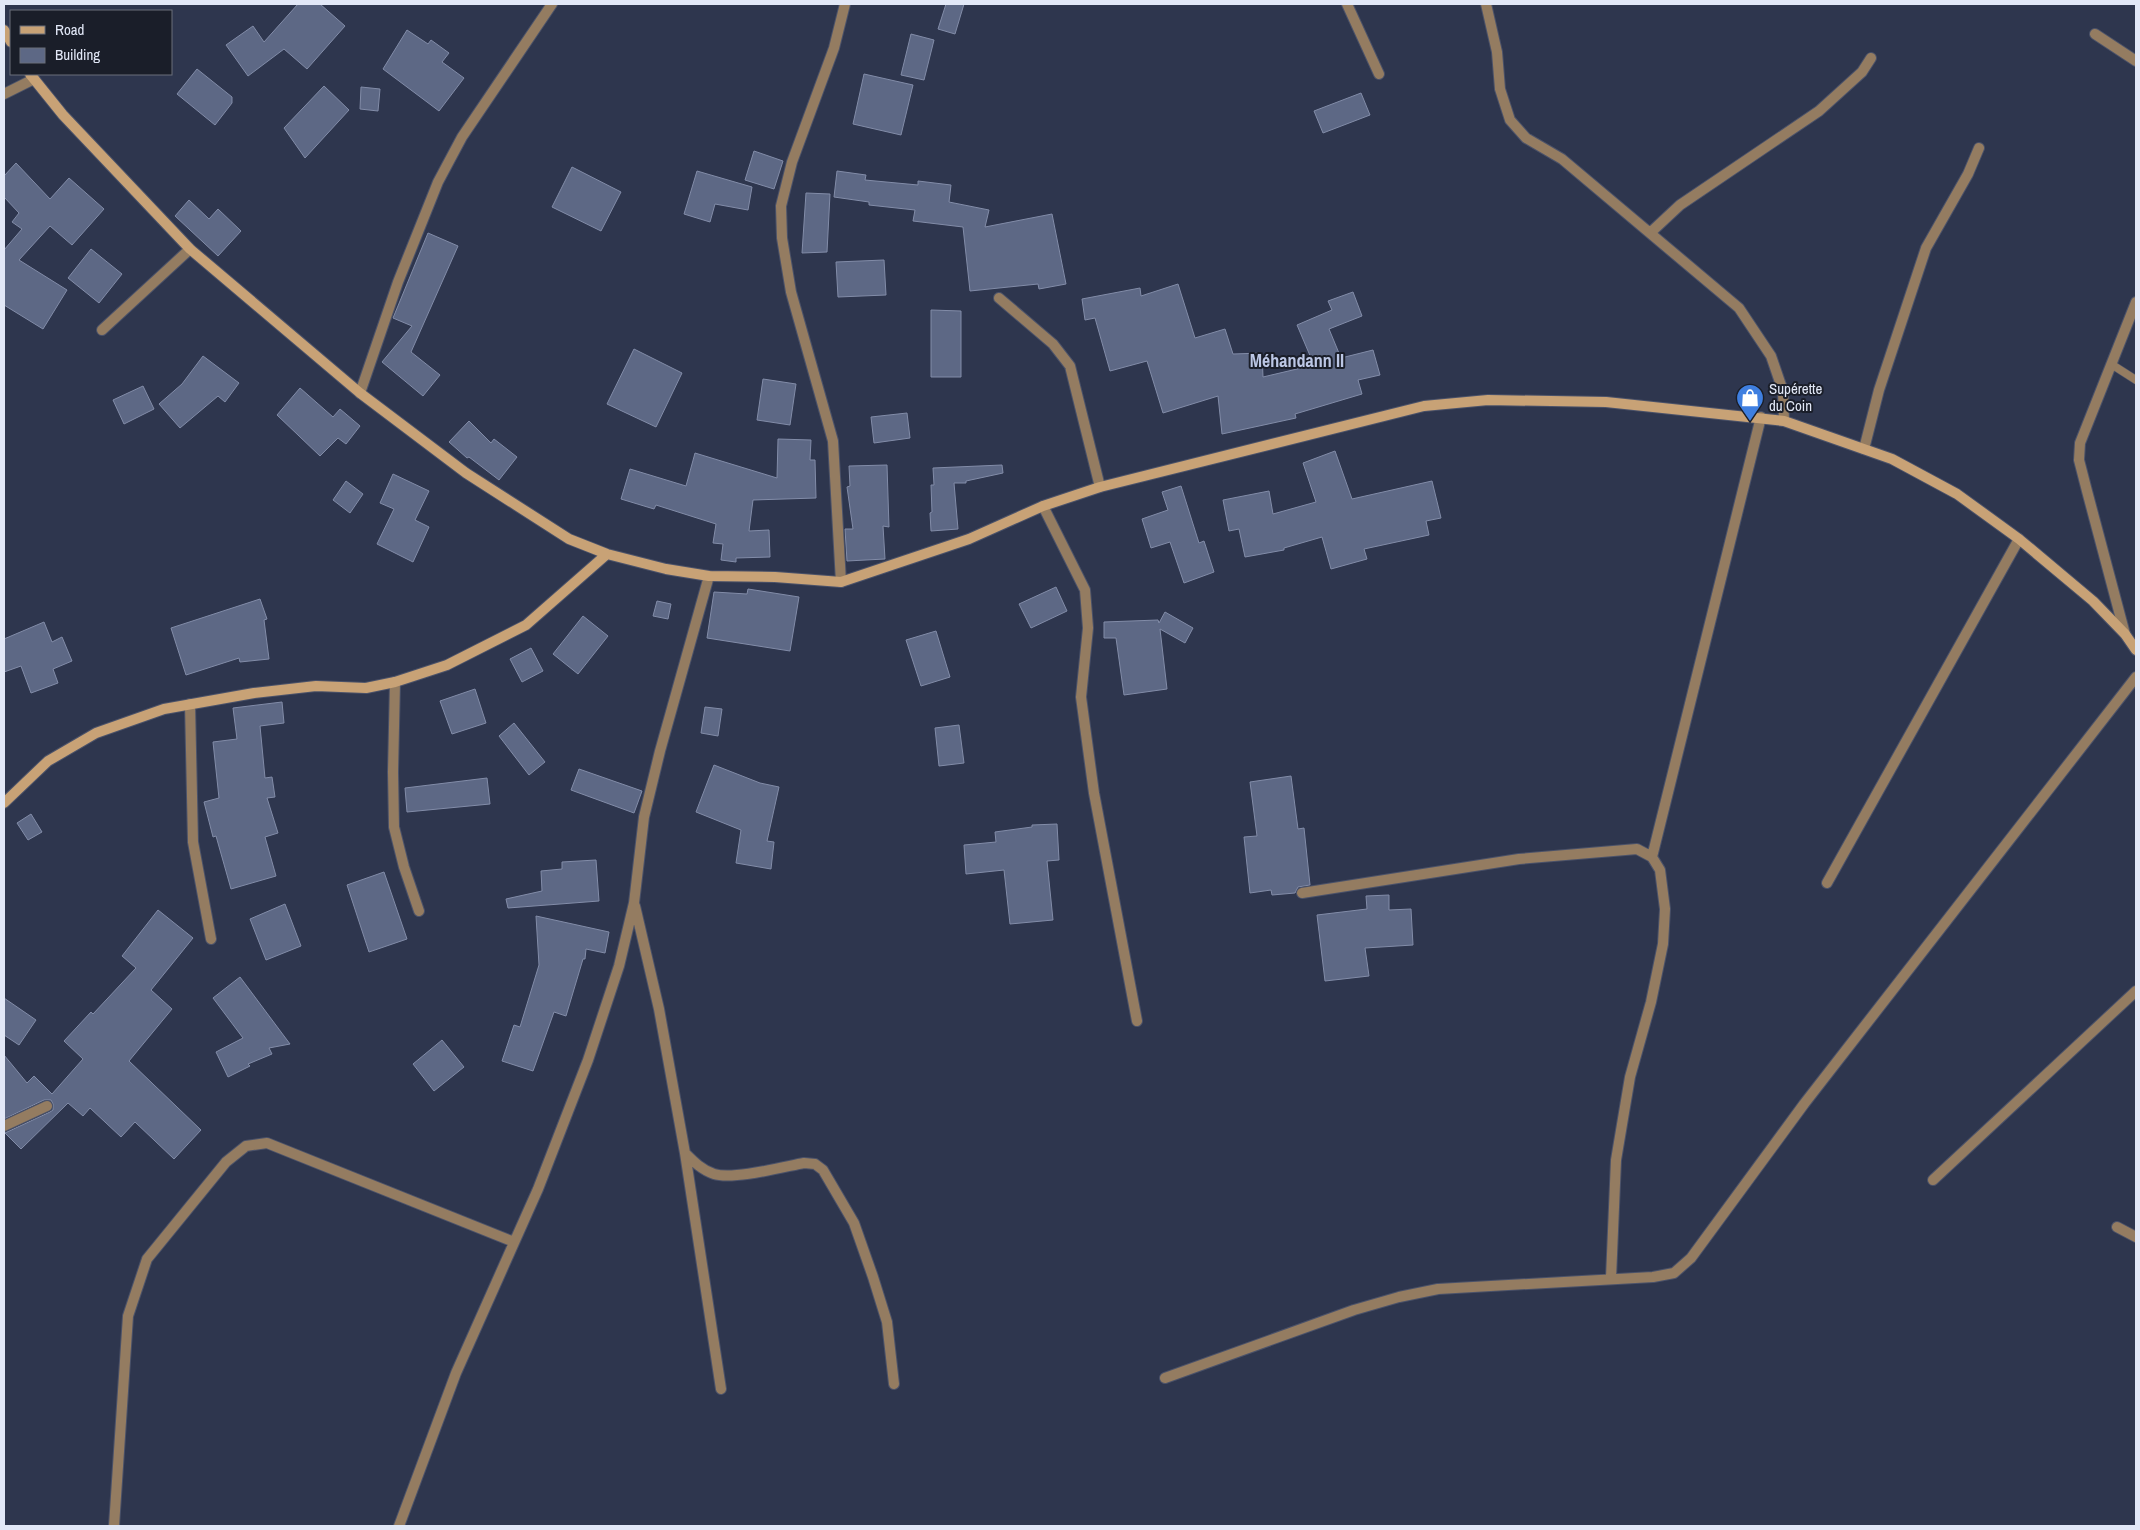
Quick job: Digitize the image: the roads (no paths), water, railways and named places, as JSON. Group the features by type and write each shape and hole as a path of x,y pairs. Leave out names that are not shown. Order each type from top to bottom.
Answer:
{"street":[{"path":"360,393 398,282 438,182 462,137 552,4"},
{"path":"841,582 833,441 791,292 782,238 781,206 792,162 834,48 845,4"},
{"path":"1347,4 1379,74"},
{"path":"1486,4 1497,52 1500,89 1510,120 1526,138 1562,159 1739,308 1771,356 1783,391 1784,421"},
{"path":"2095,34 2136,61"},
{"path":"1650,232 1680,205 1819,111 1862,72 1871,58"},
{"path":"4,94 32,76 63,115 190,249 360,393 466,473 569,539 607,554 666,569 709,576 775,577 841,582 969,539 1044,506 1100,487 1424,406 1488,400 1606,402 1761,417 1784,421 1892,458 1957,494 2019,539 2094,601 2125,634 2136,650"},
{"path":"1864,449 1879,390 1926,248 1968,174 1980,148"},
{"path":"102,330 190,249"},
{"path":"999,298 1053,344 1070,366 1100,487"},
{"path":"2125,634 2080,460 2080,443 2136,302"},
{"path":"1652,857 1761,417"},
{"path":"1044,506 1085,590 1088,628 1080,697 1094,793 1137,1021"},
{"path":"1827,883 2019,539"},
{"path":"4,803 48,761 96,733 164,709 254,693 316,686 366,688 395,682 447,665 526,625 607,554"},
{"path":"399,1526 456,1373 538,1189 588,1060 619,966 634,903 646,808 709,576"},
{"path":"1165,1378 1354,1310 1399,1297 1438,1289 1653,1277 1674,1273 1690,1258 1804,1104 2136,677"},
{"path":"395,682 394,827 404,867 419,911"},
{"path":"190,704 193,842 211,939"},
{"path":"1302,893 1519,860 1637,849 1652,857 1660,870 1664,899 1663,944 1651,1002 1630,1078 1616,1160 1611,1278"},
{"path":"634,903 659,1009 685,1153 721,1389"},
{"path":"1933,1180 2136,991"},
{"path":"4,1126 47,1106"},
{"path":"114,1526 128,1316 138,1286 148,1259 226,1162 246,1146 267,1143 514,1242"},
{"path":"685,1153 700,1167 716,1174 736,1175 804,1163 815,1164 823,1170 854,1223 873,1277 887,1322 894,1384"},
{"path":"2118,1227 2136,1237"}],"lane":[{"path":"2110,364 2136,380"}],"place":[{"name":"Supérette du Coin","path":"1750,422"}],"district":[{"name":"Méhandann II","path":"1297,361"}]}
